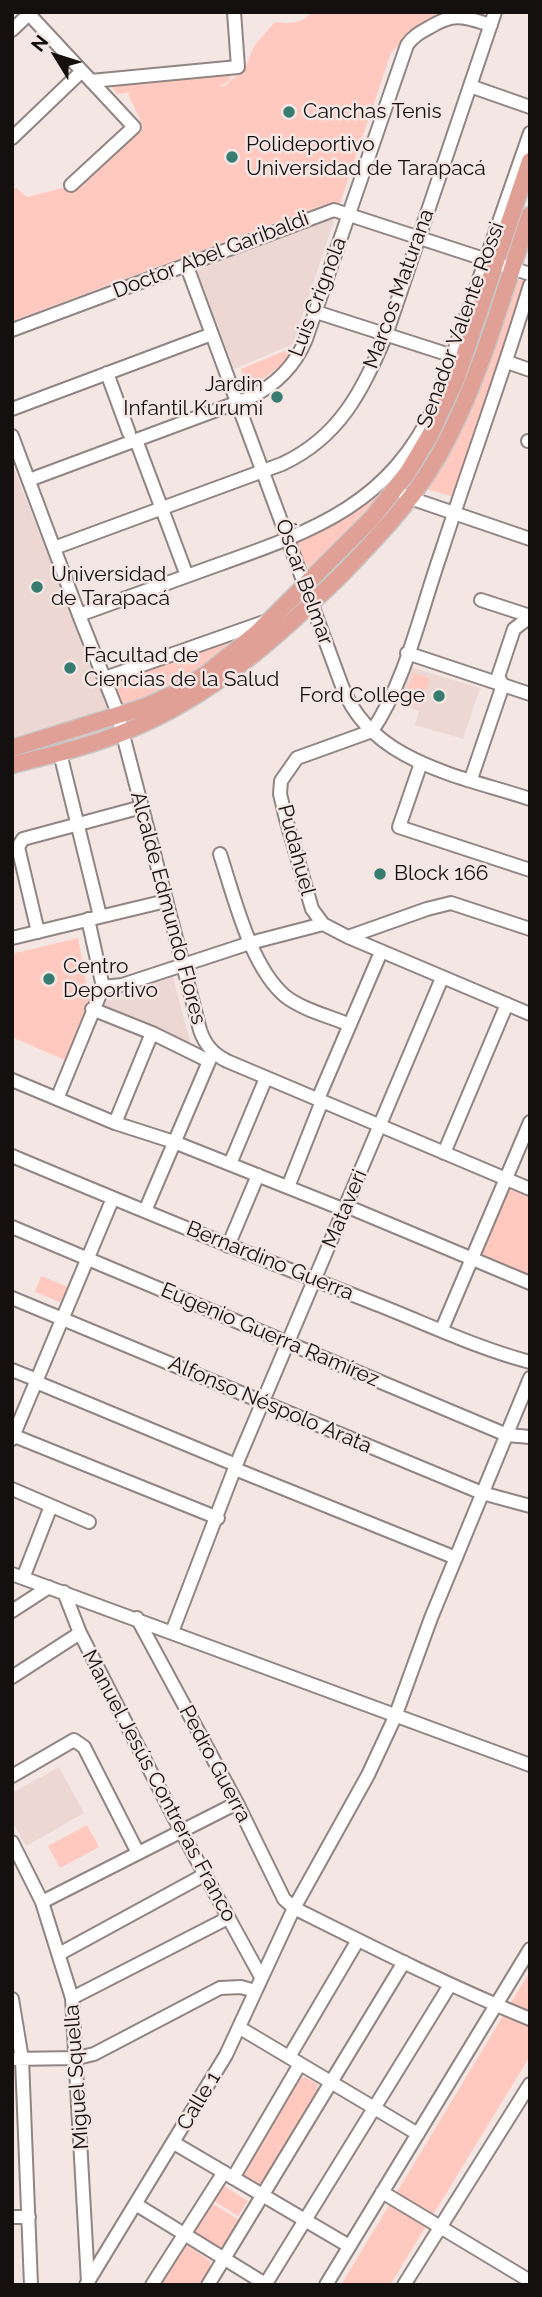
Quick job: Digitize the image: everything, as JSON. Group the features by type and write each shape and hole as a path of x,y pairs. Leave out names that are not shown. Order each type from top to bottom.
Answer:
{"main road":[{"path":"31,760 19,746 120,725 206,674 233,654 270,620 362,530 396,488 430,435 457,377 491,261 530,161"},
{"path":"12,765 60,753 120,725 189,701 241,667 312,603 378,536 410,498 438,458 462,410 530,215"}],"street":[{"path":"12,138 87,76 238,67 234,12"},
{"name":"Marcos Maturana","path":"54,548 263,471 304,453 335,426 363,386 386,334 495,12"},
{"path":"12,30 28,13 134,127 71,185"},
{"name":"Luis Crignola","path":"29,480 132,437 237,403 266,389 286,372 303,346 316,312 409,41 452,16 491,25"},
{"path":"470,86 530,107"},
{"name":"Senador Valente Rossi","path":"79,615 288,540 325,523 352,505 406,455 428,421 491,261 530,133"},
{"name":"Doctor Abel Garibaldi","path":"12,330 329,210 338,210 530,274"},
{"name":"Óscar Belmar","path":"186,264 346,696 355,712 395,750 421,763 530,799"},
{"path":"372,731 385,711 407,653 507,362 530,285"},
{"path":"316,312 453,356"},
{"path":"12,409 212,334"},
{"path":"507,362 530,370"},
{"path":"107,373 187,576"},
{"name":"Alcalde Edmundo Flores","path":"12,436 105,678 120,725 202,1036 211,1056 530,1189"},
{"path":"396,488 410,498 530,539"},
{"path":"481,600 530,617"},
{"path":"503,685 498,677 514,629 530,617"},
{"path":"105,678 270,620"},
{"path":"407,653 530,694"},
{"path":"471,779 503,685"},
{"name":"Pudahuel","path":"323,924 312,909 286,819 280,794 281,782 297,758 372,731"},
{"path":"57,1099 103,987 79,825 60,753"},
{"path":"421,763 399,827 530,870"},
{"path":"38,932 18,870 18,847 23,839 142,807"},
{"path":"220,854 250,943 271,979 287,997 349,1025"},
{"path":"12,938 166,901"},
{"path":"348,937 451,903 530,929"},
{"path":"103,987 121,985 250,943 323,924 381,952 530,1014"},
{"path":"288,1187 349,1025 381,952"},
{"name":"Mataveri","path":"172,1632 236,1467 442,978"},
{"path":"444,1153 507,1004"},
{"path":"93,1009 211,1056 145,1211"},
{"path":"115,1123 152,1033"},
{"path":"230,1164 266,1078"},
{"path":"13,1081 115,1123 174,1142 346,1208 530,1283"},
{"path":"442,1329 530,1122"},
{"name":"Bernardino Guerra","path":"12,1156 498,1354 530,1362"},
{"path":"228,1246 258,1175"},
{"path":"113,1198 13,1437 218,1518"},
{"name":"Eugenio Guerra Ramírez","path":"12,1227 507,1435 530,1437"},
{"name":"Alfonso Néspolo Arata","path":"12,1298 482,1493 530,1506"},
{"path":"12,1370 456,1558"},
{"name":"Calle 1","path":"87,2283 137,2205 240,2028 294,1908 353,1804 395,1717 456,1558 530,1378"},
{"path":"12,1489 89,1522"},
{"path":"51,1506 18,1576 530,1765"},
{"path":"12,1611 49,1587"},
{"name":"Manuel Jesús Contreras Franco","path":"64,1592 80,1633 181,1831 261,1977"},
{"name":"Pedro Guerra","path":"137,1618 237,1802 284,1899 294,1908"},
{"path":"12,1676 80,1633"},
{"path":"12,1776 74,1740 84,1748 138,1853"},
{"path":"42,1902 237,1802"},
{"name":"Miguel Squella","path":"12,1842 42,1902 72,1998 87,2283"},
{"path":"59,1954 205,1875"},
{"path":"294,1908 450,1985 530,2019"},
{"path":"72,1998 228,1918"},
{"path":"152,2285 184,2234 228,2175 295,2060 358,1940"},
{"path":"326,2285 530,1949"},
{"path":"208,2285 404,1962"},
{"path":"137,2205 266,2285 450,1985"},
{"path":"17,2059 77,2058 94,2054 220,1988 231,1986 255,1991"},
{"path":"12,2000 32,2285"},
{"path":"240,2028 418,2134"},
{"path":"404,2285 530,2084"},
{"path":"174,2143 349,2246"},
{"path":"382,2192 530,2281"},
{"path":"12,2217 29,2217"}],"shaded area":[{"name":"Polideportivo Universidad de Tarapacá","path":"312,12 440,12 418,26 391,53 340,203 326,204 12,321 12,191 16,188 27,197 63,188 70,193 143,126 128,94 134,92 117,94 108,81 231,72 230,80 219,87 225,86 246,66 254,46 275,22 295,22"},
{"path":"330,218 334,221 293,344 234,369 197,271"},
{"path":"516,280 528,284 457,498 427,489"},
{"path":"294,347 280,366 246,390 241,369"},
{"path":"415,451 376,505 311,574 295,542 355,507"},
{"name":"Universidad de Tarapacá","path":"12,464 110,710 12,740"},
{"path":"248,630 189,674 124,706 113,680"},
{"name":"Ford College","path":"410,667 480,688 463,739 415,725 419,711 398,704"},
{"path":"413,673 430,678 421,706 404,701"},
{"path":"107,725 112,731 34,753 33,749"},
{"name":"Centro Deportivo","path":"78,938 90,1004 67,1061 12,1037 12,954"},
{"path":"173,977 191,1045 103,1010 107,998"},
{"path":"509,1189 530,1197 530,1277 483,1260 479,1255 505,1191"},
{"path":"41,1276 68,1287 62,1303 35,1292"},
{"path":"59,1767 84,1813 26,1846 12,1821 12,1793"},
{"path":"87,1825 99,1847 60,1868 48,1846"},
{"path":"530,1971 530,2056 390,2285 341,2285"},
{"path":"305,2077 317,2084 319,2091 262,2186 257,2189 241,2180 240,2174 300,2078"},
{"path":"221,2184 248,2201 238,2216 211,2199"},
{"path":"210,2202 239,2220 224,2246 215,2248 194,2233 194,2227"},
{"path":"187,2245 210,2261 210,2270 201,2285 159,2285 182,2247"}],"place":[{"name":"Canchas Tenis","path":"289,112"},
{"name":"Polideportivo Universidad de Tarapacá","path":"232,157"},
{"name":"Jardin Infantil Kurumi","path":"277,397"},
{"name":"Universidad de Tarapacá","path":"37,587"},
{"name":"Facultad de Ciencias de la Salud","path":"70,668"},
{"name":"Ford College","path":"439,696"},
{"name":"Block 166","path":"380,874"},
{"name":"Centro Deportivo","path":"49,979"}]}
